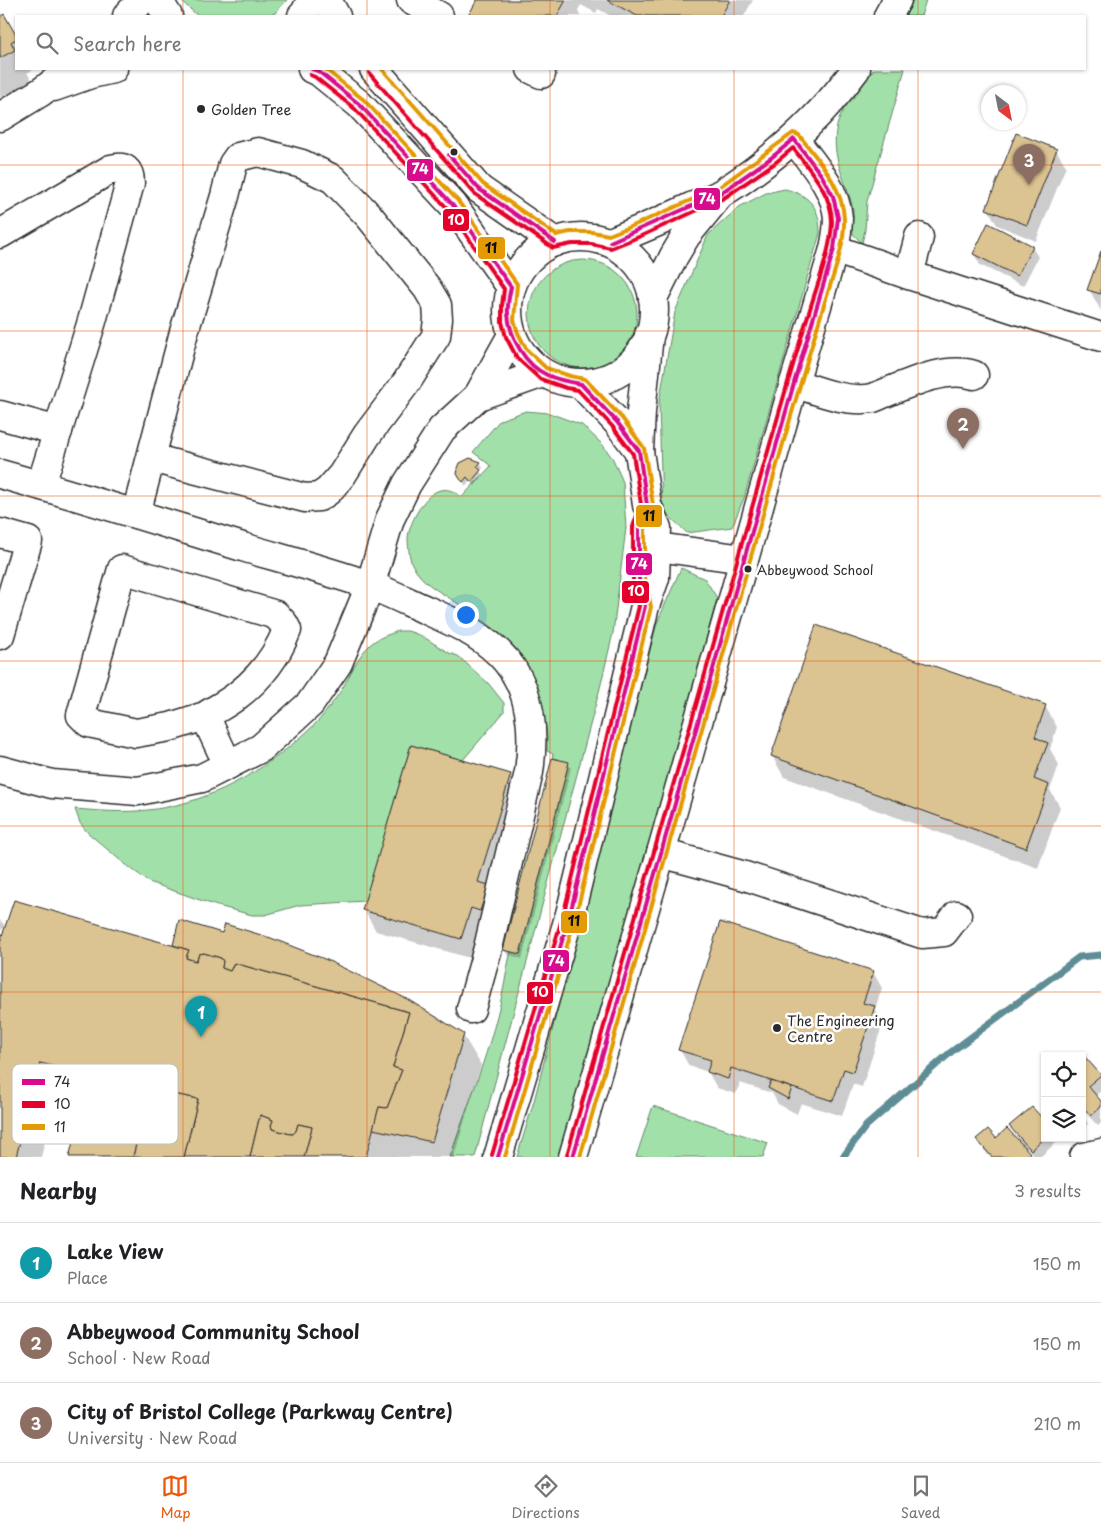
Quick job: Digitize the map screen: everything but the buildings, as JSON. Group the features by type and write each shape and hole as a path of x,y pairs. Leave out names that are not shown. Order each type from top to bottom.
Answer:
{"street":[{"path":"128,15 142,0"},
{"path":"158,0 167,15"},
{"path":"303,15 311,0"},
{"path":"327,0 335,15"},
{"path":"411,0 437,15"},
{"path":"889,15 897,0"},
{"path":"0,117 41,92 70,70"},
{"path":"41,92 91,74 109,70"},
{"path":"315,70 359,104 447,198 511,287"},
{"path":"375,70 479,188 555,242"},
{"path":"610,242 721,193 771,158 794,139 855,70"},
{"path":"573,1157 834,249 838,217 835,203 822,177 794,139"},
{"path":"136,514 184,332 233,164 238,157 258,152 302,164 332,179 374,223 426,288 436,305 438,319 436,336 406,383 366,435 342,475 328,491 319,497 306,498 151,458"},
{"path":"0,234 111,169 119,167 126,169 130,174 130,183 92,321 41,485"},
{"path":"653,298 686,236 721,193"},
{"path":"909,275 919,237"},
{"path":"498,1157 570,914 645,606 654,578 657,547 657,528 647,505 639,451 643,386 653,311 653,298 649,285 634,261 610,242 592,238 571,238 555,242 537,252 522,267 511,287 508,321 512,335 522,354 543,373 568,382 580,384 602,380 621,370 636,356 649,335"},
{"path":"834,249 1101,338"},
{"path":"0,770 52,784 138,791 202,778 261,748 310,704 338,663 370,586 390,519 407,484 442,429 478,396 512,335"},
{"path":"794,383 844,397 863,400 936,374 964,372 974,375"},
{"path":"478,396 543,373"},
{"path":"580,384 617,422 639,451"},
{"path":"0,415 58,431"},
{"path":"0,474 370,586 465,627 487,642 500,654 514,672 524,692 532,731 532,752 488,948 471,1009"},
{"path":"645,606 639,579 639,527 647,505"},
{"path":"0,533 28,541 0,635"},
{"path":"657,547 744,559"},
{"path":"122,569 276,615 284,624 286,630 280,647 264,670 238,695 205,716 170,727 136,733 89,723 81,714 122,569"},
{"path":"205,716 228,765"},
{"path":"661,853 745,876 922,934 944,932 957,915"},
{"path":"1084,1157 1101,1153"}],"green space":[{"path":"180,0 287,0 271,15 197,15"},
{"path":"913,0 926,0 921,15 906,15"},
{"path":"873,70 905,70 867,201 862,243 853,234 853,210 835,147 838,122 849,101"},
{"path":"785,189 801,195 812,204 818,216 820,233 744,498 732,527 687,533 662,509 659,403 675,312 708,235 739,207 766,193"},
{"path":"583,260 604,264 621,276 633,293 637,314 633,335 621,352 604,364 583,368 562,364 545,352 533,335 529,314 533,293 545,276 562,264"},
{"path":"526,411 549,413 582,425 602,444 613,459 623,482 626,528 613,633 600,688 475,1157 450,1157 483,1064 497,1017 553,754 547,751 546,724 539,697 521,659 496,630 421,577 411,561 408,537 415,516 429,496 441,490 447,490 453,491 462,497 491,466 473,452 500,420"},
{"path":"681,568 705,579 717,598 621,967 557,1157 517,1157 534,1101 657,623"},
{"path":"398,631 408,631 422,636 449,653 458,656 488,683 504,703 504,712 463,760 411,745 365,901 300,905 265,915 252,915 214,905 149,882 87,832 80,823 75,809 130,811 182,804 231,785 262,767 302,737 324,714 338,695 358,660 371,644 384,636"},
{"path":"653,1106 768,1143 763,1157 636,1157"}],"waterway":[{"path":"843,1157 866,1126 951,1052 1079,957 1101,955"}],"transit line":[{"name":"74","path":"315,70 359,104 453,205 511,287"},
{"name":"11","path":"326,70 364,100 458,201 517,284 514,320 527,350 546,368 585,379 622,418 644,448 653,505 645,528 645,578 651,607 576,915 505,1157"},
{"name":"11","path":"383,70 483,184 556,235 570,232 592,232 609,235 637,224 718,188 793,133 799,135 828,174 843,207 844,230 837,264 790,420 580,1157"},
{"name":"10","path":"369,73 475,194 553,248 572,244 591,244 611,248 641,236 724,198 775,163 793,148 819,182 831,211 831,233 824,266 780,410 567,1155"},
{"name":"10","path":"310,75 355,109 448,209 504,289 502,322 506,337 517,358 540,379 578,390 612,426 633,454 641,504 633,527 633,580 639,606 564,912 492,1155"},
{"name":"74","path":"610,242 721,193 771,158 794,139"},
{"name":"74","path":"573,1157 834,249 838,218 833,196 822,176 794,139"},
{"name":"74","path":"449,155 479,189 555,242"},
{"name":"74","path":"511,287 508,307 509,323 520,350 532,365 547,375 559,380 581,384"},
{"name":"74","path":"498,1157 570,914 645,606 639,579 639,527 647,505 639,451 617,422 581,384"}],"place":[{"name":"Golden Tree","path":"201,109"},
{"name":"City of Bristol College (Parkway Centre)","path":"1029,185"},
{"name":"Abbeywood Community School","path":"963,449"},
{"name":"Abbeywood School","path":"748,569"},
{"name":"The Engineering Centre","path":"777,1028"},
{"name":"Lake View","path":"201,1037"}]}
